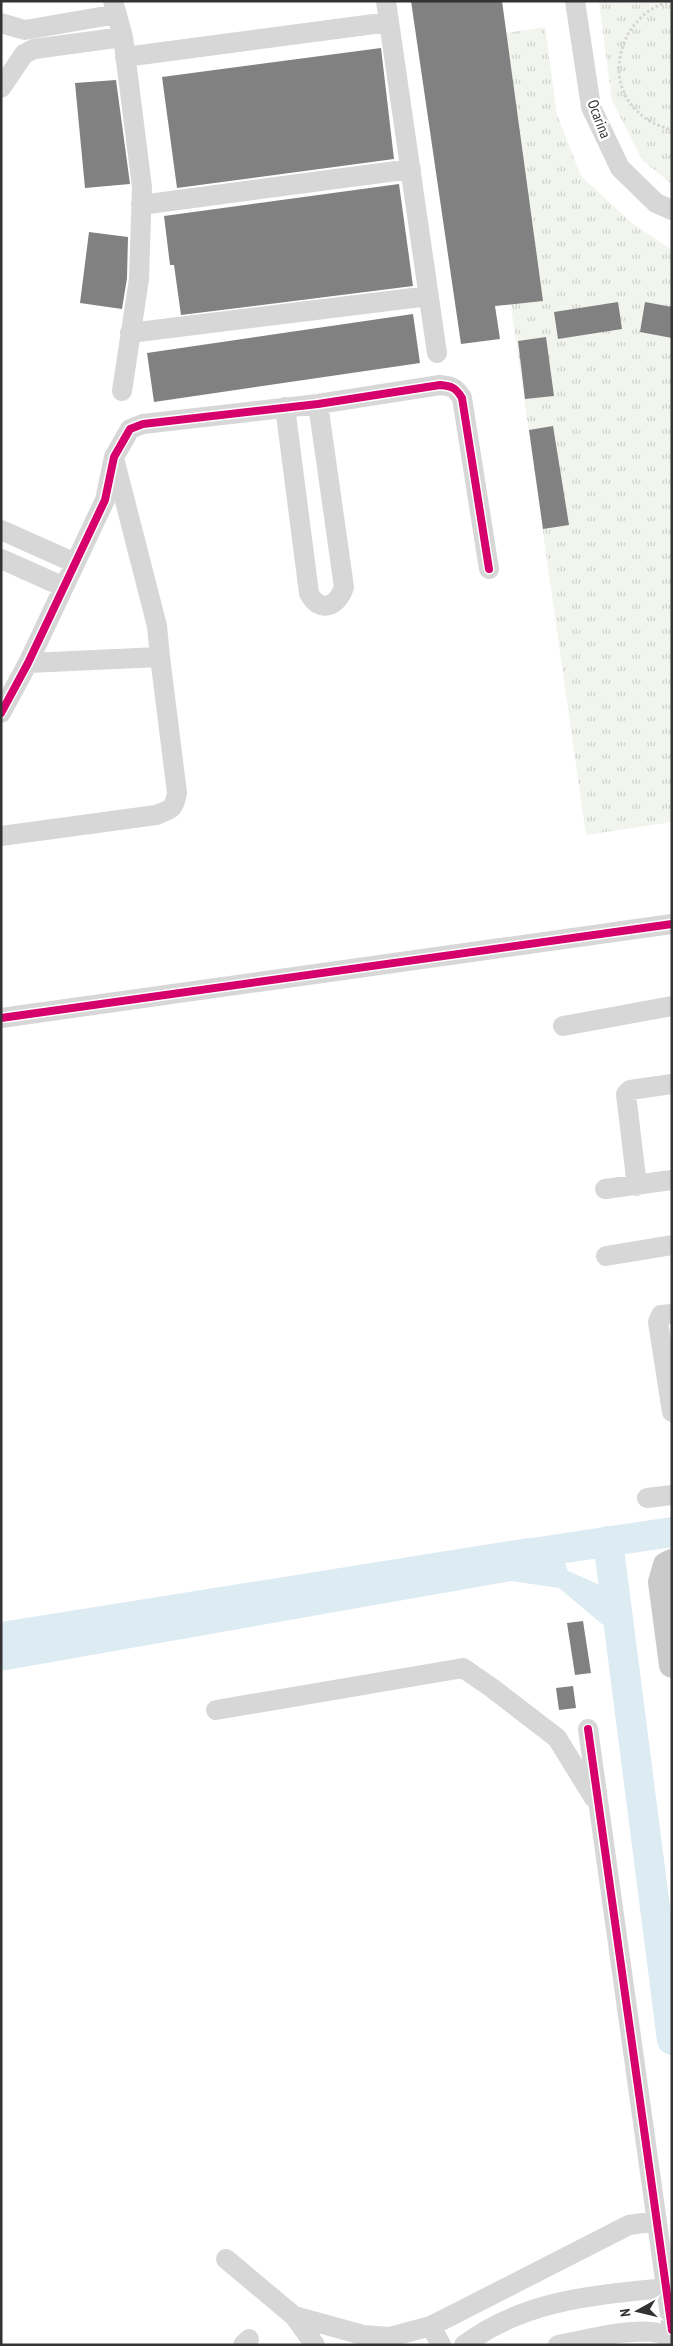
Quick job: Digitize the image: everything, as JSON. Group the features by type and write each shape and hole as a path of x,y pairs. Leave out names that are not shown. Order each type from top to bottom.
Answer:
{"main road":[{"path":"672,1562 666,1566 662,1582 672,1665"}],"street":[{"path":"386,1 437,353"},
{"name":"Ocarina","path":"575,1 592,106 620,168 656,203 672,210"},
{"path":"1,23 24,30 115,8 123,38 142,187 138,279 122,391"},
{"path":"125,57 389,22"},
{"path":"1,88 24,54 34,49 123,38"},
{"path":"141,205 411,169"},
{"path":"130,333 429,296"},
{"path":"1,713 28,663 104,500 114,457 130,429 143,424 318,404 440,385 451,386 457,389 462,398 489,569"},
{"path":"285,407 309,593 314,602 320,605 331,604 341,598 344,587 318,404"},
{"path":"1,836 156,815 170,810 175,805 176,793 157,626 114,457"},
{"path":"1,530 75,563"},
{"path":"1,559 64,587"},
{"path":"28,663 160,657"},
{"path":"1,1018 672,924"},
{"path":"563,1026 672,1006"},
{"path":"637,1186 626,1094 630,1090 672,1084"},
{"path":"605,1189 672,1180"},
{"path":"606,1256 672,1245"},
{"path":"672,1314 661,1315 658,1322 672,1412"},
{"path":"647,1498 672,1495"},
{"path":"216,1710 463,1668 557,1738 598,1804"},
{"path":"588,1729 672,2330"},
{"path":"294,2316 358,2340 393,2341 431,2326 629,2225 656,2221"},
{"path":"226,2259 294,2316 315,2345"},
{"path":"464,2345 482,2331 539,2308 585,2296 666,2288"},
{"path":"431,2326 441,2345"},
{"path":"558,2345 605,2341 650,2332 660,2333 672,2340"}],"path":[{"path":"672,1 663,3 644,14 629,30 621,50 619,71 625,93 637,111 654,124 672,130"}],"green space":[{"path":"599,1 672,1 672,184 643,161 612,101"},
{"path":"545,27 557,115 581,176 632,223 672,250 672,822 586,835 473,38"}],"shaded area":[{"path":"528,1538 557,1541 568,1571 607,1588 628,1585 632,1618 603,1625 559,1588 511,1581 1,1671 1,1622"}],"building":[{"path":"411,1 502,1 543,301 495,306 500,339 461,344"},
{"path":"381,48 394,159 177,188 162,77"},
{"path":"116,80 130,184 85,188 75,83"},
{"path":"399,184 413,286 181,315 174,265 170,265 164,216"},
{"path":"89,232 128,237 127,278 122,309 80,303"},
{"path":"618,302 622,329 558,339 554,312"},
{"path":"645,302 672,307 672,338 640,332"},
{"path":"413,314 420,363 154,402 147,353"},
{"path":"546,337 554,396 525,399 518,341"},
{"path":"553,426 569,525 543,529 529,430"},
{"path":"583,1621 591,1673 575,1675 567,1623"},
{"path":"573,1686 576,1708 559,1710 556,1688"}],"waterway":[{"path":"519,1555 672,1532"},
{"path":"608,1541 672,2040"}],"cycle path":[{"path":"1,713 28,663 105,500 114,457 130,429 143,424 318,404 440,385 451,387 462,398 489,569"},
{"path":"1,1018 672,924"},
{"path":"588,1729 672,2330"}]}
